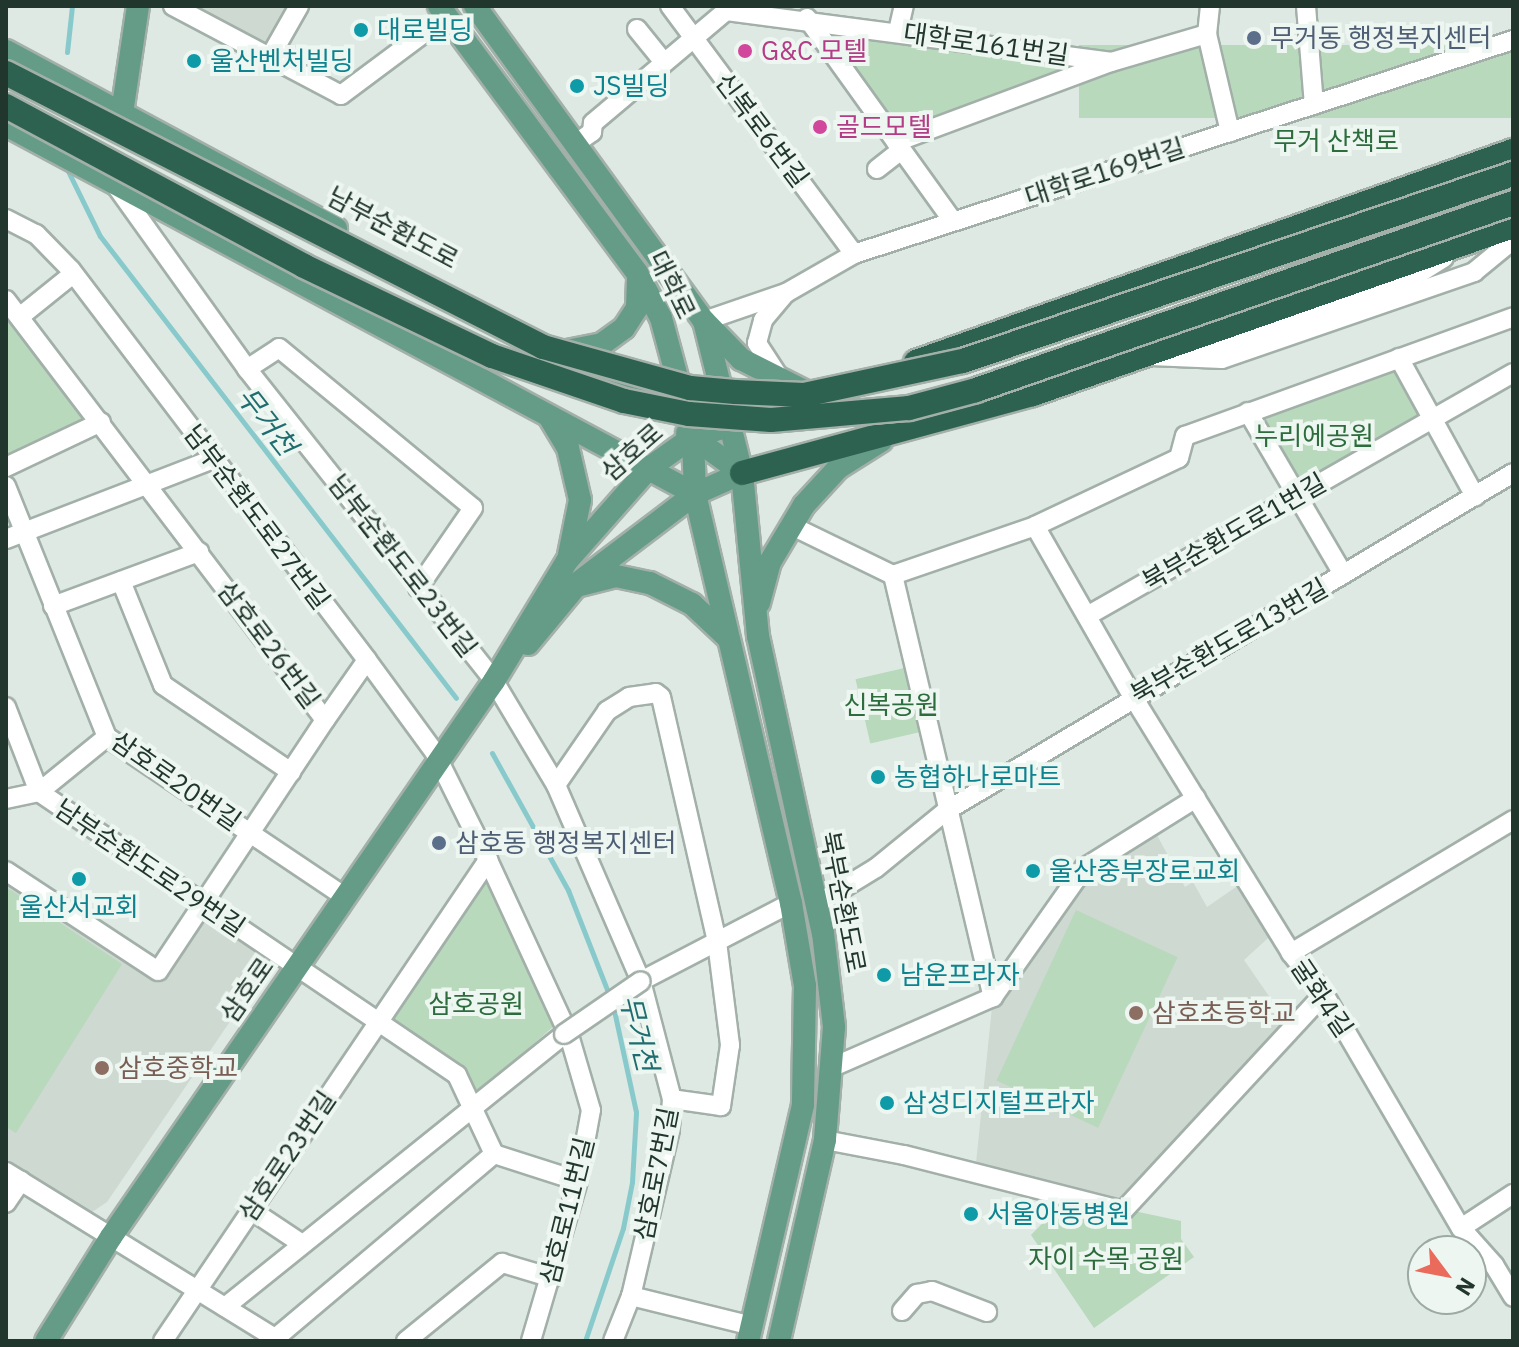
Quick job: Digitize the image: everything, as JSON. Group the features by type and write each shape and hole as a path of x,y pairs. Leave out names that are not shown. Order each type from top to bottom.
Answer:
{"highway":[{"path":"6,73 444,302 543,347 690,388 720,391 804,395 963,361 1513,174"},
{"path":"6,106 304,266 492,356 624,401 689,414 771,420 909,408 976,390 1513,203"},
{"path":"730,426 804,391 932,357 1513,151"},
{"path":"742,473 906,430 1144,356 1513,226"}],"main road":[{"path":"122,113 138,6"},
{"name":"대학로","path":"475,6 704,321 742,473"},
{"name":"대학로","path":"443,11 637,273 661,318 693,437 695,494 732,643"},
{"name":"남부순환도로","path":"6,51 567,351 742,473"},
{"path":"6,125 541,408 695,494"},
{"path":"567,351 602,344 624,328 640,298 637,273"},
{"path":"704,321 741,359 804,391"},
{"path":"541,408 562,434 579,489 567,561"},
{"name":"삼호로","path":"46,1341 111,1237 494,681 567,561 649,468 693,437 730,426"},
{"path":"755,616 770,562 790,525 838,468 906,430"},
{"path":"494,681 576,586 695,494 742,473"},
{"name":"북부순환도로","path":"742,473 755,616 817,904 830,981 833,1067 825,1140 779,1341"},
{"path":"576,586 616,576 650,583 700,609 732,643"},
{"name":"북부순환도로","path":"732,643 791,903 805,986 807,1071 790,1175 750,1334"}],"street":[{"path":"173,6 341,95 443,11"},
{"path":"270,57 299,6"},
{"name":"신복로6번길","path":"670,6 854,254"},
{"path":"898,31 904,6"},
{"path":"1210,6 1207,34 1230,132"},
{"path":"1306,6 1314,105"},
{"name":"대학로161번길","path":"575,144 663,61 726,11 807,18 1111,62 1207,34"},
{"path":"807,18 953,221"},
{"path":"637,29 663,61"},
{"name":"대학로169번길","path":"704,321 786,293 854,254 1513,40"},
{"path":"877,169 899,146 1111,62"},
{"name":"남부순환도로23번길","path":"113,182 247,369 494,681"},
{"name":"남부순환도로27번길","path":"6,219 36,234 73,274 441,757"},
{"path":"1182,358 1410,279 1472,240"},
{"path":"1144,356 1222,359 1474,272 1513,240"},
{"path":"22,315 73,274"},
{"path":"786,293 763,320 757,343 767,366 804,391"},
{"name":"삼호로26번길","path":"6,300 22,315 325,720 158,971 6,871"},
{"path":"790,525 893,575 1035,526 1179,458 1185,436 1513,317"},
{"path":"247,369 279,348 473,508 418,588"},
{"path":"1399,358 1475,496"},
{"name":"북부순환도로1번길","path":"1087,616 1513,373"},
{"path":"1248,412 1343,574"},
{"path":"6,467 101,422"},
{"path":"6,539 213,459"},
{"name":"북부순환도로13번길","path":"817,904 876,868 946,811 1513,473"},
{"name":"삼호로20번길","path":"6,486 107,737 345,897"},
{"path":"1035,526 1087,616"},
{"path":"53,606 199,552"},
{"path":"893,575 946,811 993,997"},
{"path":"121,581 163,685 291,772"},
{"name":"굴화4길","path":"1087,616 1133,697 1291,953 1324,994 1461,1228 1494,1265 1513,1297"},
{"path":"325,720 367,660"},
{"name":"삼호로7번길","path":"494,681 556,785 641,981 672,1099 657,1190 631,1296 613,1341"},
{"path":"556,785 607,711 629,697 656,693 661,697 717,942 730,1045 721,1106 672,1099"},
{"name":"남부순환도로29번길","path":"6,707 39,792 296,968"},
{"path":"6,799 39,792 107,737"},
{"name":"삼호로11번길","path":"441,757 569,1035 591,1110 578,1181 531,1341"},
{"path":"833,1067 993,997 1084,868 1196,798"},
{"path":"1291,953 1513,820"},
{"path":"378,1022 488,860"},
{"path":"225,1307 564,1034 641,981 791,903"},
{"path":"296,968 457,1075 494,1154 578,1181"},
{"path":"825,1140 904,1155 1123,1211 1324,994"},
{"name":"삼호로23번길","path":"163,1341 378,1022"},
{"path":"6,1203 13,1176 275,1340 494,1154"},
{"path":"1461,1228 1513,1194"},
{"path":"251,1210 302,1244"},
{"path":"406,1341 502,1263 552,1278"},
{"path":"902,1311 917,1294 932,1291 987,1312"},
{"path":"631,1296 750,1334"}],"shaded area":[{"path":"197,6 293,6 270,48"},
{"name":"삼호초등학교","path":"1151,824 1185,887 1193,882 1207,907 1246,880 1277,930 1244,960 1291,1028 1123,1211 975,1173 993,997 1084,868"},
{"name":"삼호중학교","path":"6,875 158,976 204,910 274,957 107,1202 92,1212 6,1160"}],"green space":[{"path":"807,18 1111,62 896,142"},
{"path":"1079,45 1513,45 1513,118 1079,118"},
{"path":"6,300 101,422 6,467"},
{"name":"누리에공원","path":"1399,358 1433,419 1297,496 1248,412"},
{"name":"신복공원","path":"913,666 928,730 870,744 856,679"},
{"name":"삼호공원","path":"487,875 555,1025 474,1097 389,1021"},
{"path":"6,887 122,964 16,1133 6,1127"},
{"path":"1076,910 1178,957 1098,1128 997,1080"},
{"name":"자이 수목 공원","path":"1068,1197 1181,1221 1181,1239 1194,1257 1094,1328 1031,1235"}],"waterway":[{"name":"무거천","path":"67,52 72,6"},
{"name":"무거천","path":"66,167 100,236 456,698"},
{"name":"무거천","path":"492,753 568,890 610,997"},
{"name":"무거천","path":"585,1341 623,1228 632,1182 636,1112 613,1006"}],"place":[{"name":"대로빌딩","path":"361,30"},
{"name":"무거동 행정복지센터","path":"1254,38"},
{"name":"G&C 모텔","path":"745,51"},
{"name":"울산벤처빌딩","path":"194,61"},
{"name":"JS빌딩","path":"577,86"},
{"name":"골드모텔","path":"820,127"},
{"name":"농협하나로마트","path":"878,777"},
{"name":"삼호동 행정복지센터","path":"439,843"},
{"name":"울산중부장로교회","path":"1033,871"},
{"name":"울산서교회","path":"79,879"},
{"name":"남운프라자","path":"884,975"},
{"name":"삼호초등학교","path":"1136,1013"},
{"name":"삼호중학교","path":"102,1068"},
{"name":"삼성디지털프라자","path":"887,1103"},
{"name":"서울아동병원","path":"971,1214"}],"park label":[{"name":"무거 산책로","path":"1336,141"}]}
